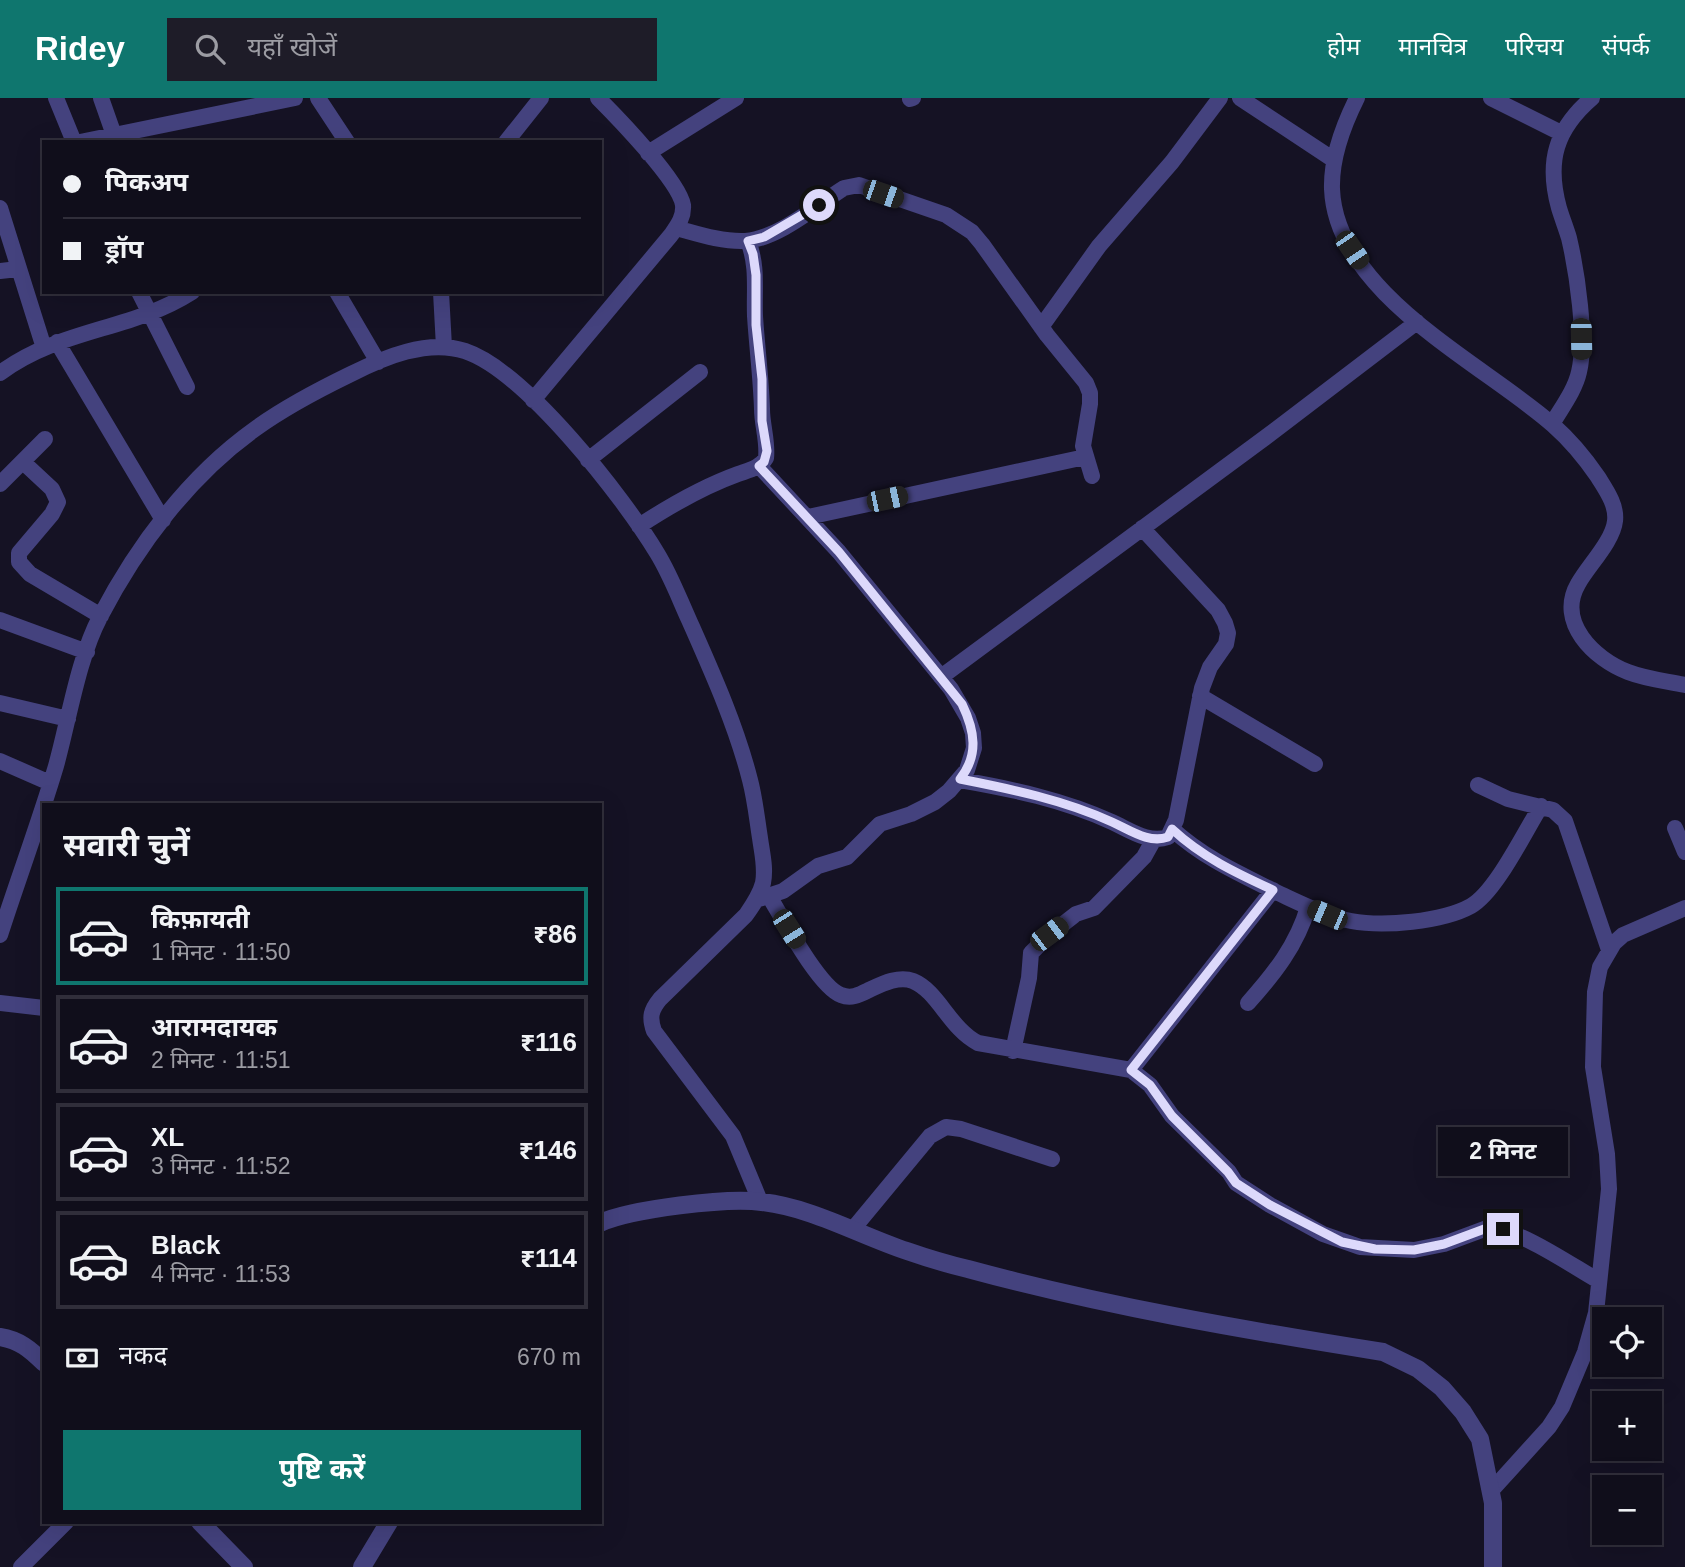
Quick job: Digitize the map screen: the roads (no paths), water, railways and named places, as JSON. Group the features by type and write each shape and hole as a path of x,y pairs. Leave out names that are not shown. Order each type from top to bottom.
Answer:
{"street":[{"path":"56,98 73,140"},
{"path":"101,98 114,135"},
{"path":"90,140 295,98"},
{"path":"318,98 346,140"},
{"path":"508,140 541,98"},
{"path":"533,400 676,228 683,213 681,197 648,153 598,98"},
{"path":"648,153 736,98"},
{"path":"1041,327 1099,246 1172,162 1220,98"},
{"path":"1240,98 1334,160"},
{"path":"1357,98 1338,142 1334,160 1332,187 1339,226 1371,277 1417,322 1552,424 1591,466 1615,510 1615,522 1610,536 1576,587 1570,612 1574,626 1595,650 1628,672 1685,685"},
{"path":"1492,98 1561,133"},
{"path":"1552,424 1573,387 1581,356 1578,300 1571,247 1556,192 1555,156 1561,133 1571,118 1592,98"},
{"path":"676,228 725,240 748,241 778,230 852,185 867,187 946,215 972,232 993,257 1041,327 1076,368 1090,393 1083,436 1085,457 1092,476"},
{"path":"0,208 18,269 50,345 163,520"},
{"path":"639,526 702,488 764,462 767,451 762,421 762,379 756,325 756,275 748,241"},
{"path":"0,271 18,269"},
{"path":"140,294 187,387"},
{"path":"0,373 50,345 149,314 188,294"},
{"path":"338,294 378,362"},
{"path":"441,294 444,347"},
{"path":"941,677 1417,322"},
{"path":"43,803 86,652 101,616 119,584 163,520 197,479 252,431 317,391 378,362 423,348 444,347 467,352 517,383 588,460 659,556 698,639 750,780 764,863 763,898 817,973 833,990 849,997 892,981 906,979 927,991 968,1038 988,1046 1013,1051 1131,1070 1150,1085 1172,1116 1236,1183 1323,1234 1360,1247 1414,1250 1437,1246 1495,1227 1515,1234 1599,1281"},
{"path":"588,460 700,372"},
{"path":"0,484 46,439"},
{"path":"808,517 1085,457"},
{"path":"23,462 52,489 58,502 52,514 19,552 19,562 30,574 101,616"},
{"path":"759,466 808,517 941,677 962,704 973,733 972,759 949,791 922,809 874,827 847,857 818,866 783,891 763,898 652,1009 650,1020 654,1031 733,1136 760,1201"},
{"path":"960,779 1055,801 1154,839 1168,837 1176,820 1200,696 1210,667 1226,644 1227,633 1218,610 1142,527"},
{"path":"0,620 86,652"},
{"path":"1200,696 1315,764"},
{"path":"0,703 68,719"},
{"path":"0,761 50,783"},
{"path":"1478,785 1508,799 1553,810 1565,821 1609,950"},
{"path":"1172,829 1208,858 1273,890 1338,918 1370,923 1423,919 1472,906 1491,887 1541,806"},
{"path":"0,935 42,807"},
{"path":"1675,828 1685,852"},
{"path":"1013,1051 1029,978 1031,953 1049,934 1076,914 1094,908 1144,857 1154,839"},
{"path":"1131,1070 1273,890"},
{"path":"1248,1003 1272,977 1293,945 1308,906"},
{"path":"1491,1491 1549,1427 1562,1407 1586,1352 1596,1313 1609,1189 1607,1154 1593,1067 1593,1030 1600,967 1614,943 1629,931 1685,908"},
{"path":"0,1003 42,1008"},
{"path":"853,1229 930,1136 946,1127 961,1129 1052,1160"},
{"path":"602,1222 639,1212 760,1201 802,1211 905,1251 1044,1289 1139,1309 1383,1352 1418,1369 1442,1388 1480,1439 1493,1503 1493,1567"},
{"path":"0,1337 14,1339 42,1361"},
{"path":"21,1567 64,1524"},
{"path":"202,1524 234,1564"},
{"path":"362,1567 388,1524"}]}
